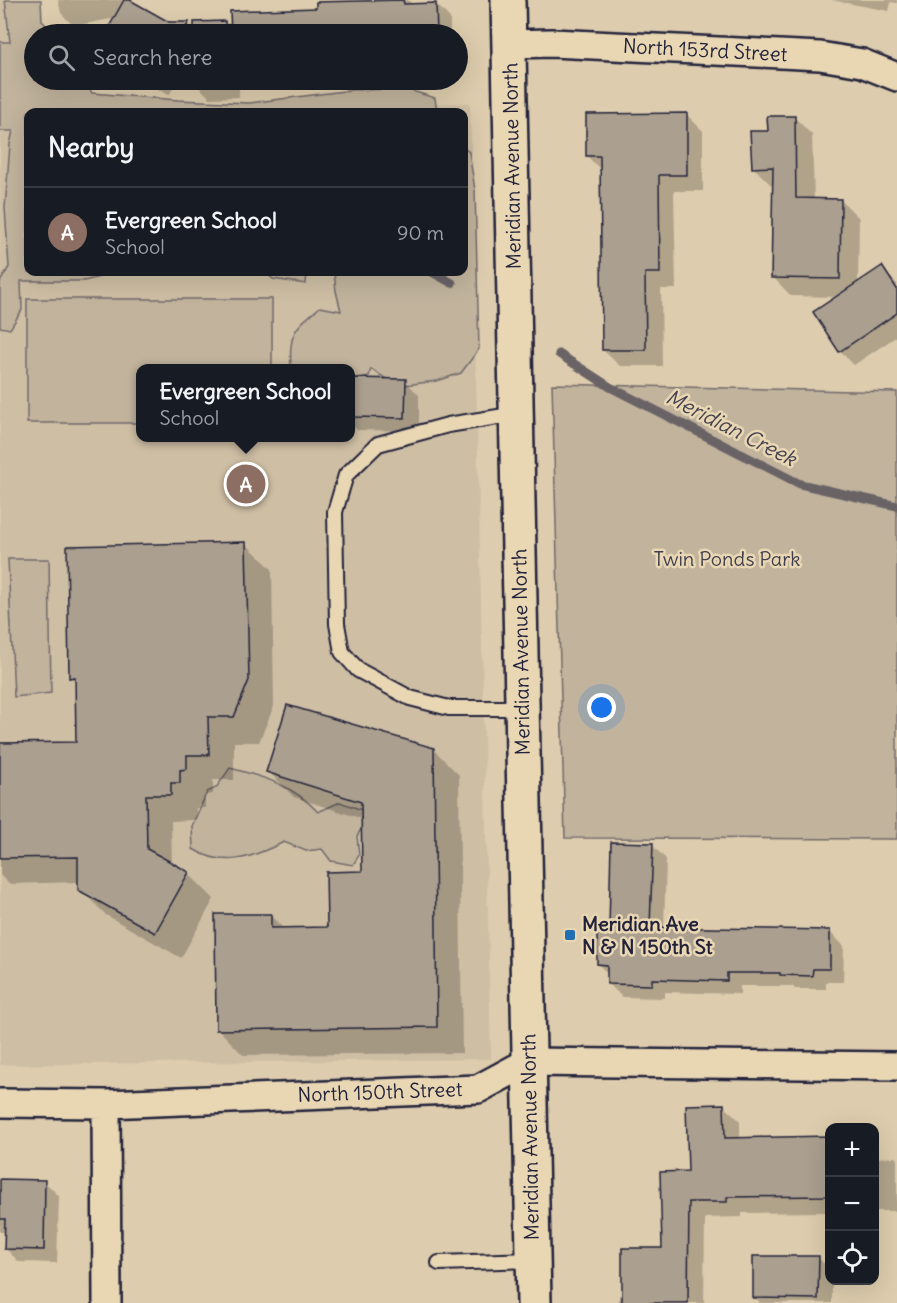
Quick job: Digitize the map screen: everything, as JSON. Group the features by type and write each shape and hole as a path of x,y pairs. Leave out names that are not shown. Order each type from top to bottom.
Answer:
{"street":[{"name":"Meridian Avenue North","path":"508,0 534,1303"},
{"name":"North 153rd Street","path":"509,44 567,44 819,56 862,63 897,77"},
{"name":"North 150th Street","path":"0,1103 106,1104 478,1089 528,1062 897,1066"},
{"path":"106,1104 107,1303"}],"lane":[{"path":"517,414 448,425 378,444 346,475 335,512 337,624 342,652 358,670 410,698 449,708 522,708"},
{"path":"439,1263 533,1260"}],"shaded area":[{"path":"0,0 13,0 16,112 24,112 24,276 468,276 468,108 218,108 470,103 491,1059 0,1065"}],"green space":[{"path":"5,0 41,0 42,21 45,24 24,24 24,90 90,90 92,93 249,103 352,90 409,90 435,98 436,108 24,108 24,276 100,276 84,281 21,281 22,310 10,329 0,327 0,282 9,267 5,208 13,131 0,131 0,42 10,42"},
{"path":"469,152 475,190 479,349 461,373 437,381 397,386 371,369 369,376 355,378 355,364 291,364 292,339 298,327 320,307 341,311 334,276 468,276"},
{"path":"270,276 307,276 306,284 273,279"},
{"path":"27,299 272,299 272,364 136,364 136,423 27,423"},
{"name":"Twin Ponds Park","path":"552,384 897,392 897,839 565,838"},
{"path":"8,559 49,559 51,693 14,697"},
{"path":"230,768 277,783 298,795 318,812 340,802 365,811 364,824 357,836 359,855 353,865 331,861 322,849 306,851 284,842 250,856 228,860 205,855 193,849 192,826 207,792 216,788"}],"building":[{"path":"124,0 130,0 169,22 189,22 188,24 111,24"},
{"path":"403,0 404,4 436,3 437,24 231,24 230,11 316,8 316,2"},
{"path":"225,21 225,24 194,24 194,22"},
{"path":"687,113 687,175 659,175 660,273 645,273 646,350 602,350 600,156 586,156 586,114"},
{"path":"767,116 795,116 796,198 841,199 840,279 771,278 773,167 752,168 750,131 768,131"},
{"path":"882,266 897,289 897,313 839,352 813,312"},
{"path":"355,378 406,379 405,418 355,417"},
{"path":"246,542 249,680 234,717 208,717 209,755 187,755 187,769 180,770 180,783 171,783 171,795 146,795 147,849 189,872 155,933 78,890 78,857 0,858 0,743 76,742 75,677 69,678 67,546"},
{"path":"287,705 434,748 437,1027 216,1030 215,914 271,914 271,928 327,927 326,872 362,871 361,802 266,772"},
{"path":"611,842 653,843 650,927 830,930 830,969 813,969 812,976 780,975 780,973 727,973 727,981 652,979 652,985 607,984 607,965 597,964 597,927 609,927"},
{"path":"724,1104 725,1138 825,1136 825,1196 727,1197 727,1202 689,1202 688,1303 622,1303 622,1248 662,1248 660,1172 688,1171 686,1105"},
{"path":"0,1179 45,1180 44,1250 4,1249 5,1219 0,1219"},
{"path":"753,1256 819,1256 818,1299 753,1298"}],"waterway":[{"name":"Meridian Creek","path":"439,276 452,283"},
{"name":"Meridian Creek","path":"559,354 610,387 800,484 897,506"}],"place":[{"name":"Evergreen School","path":"246,484"},
{"name":"Meridian Ave N & N 150th St","path":"570,935"}]}
